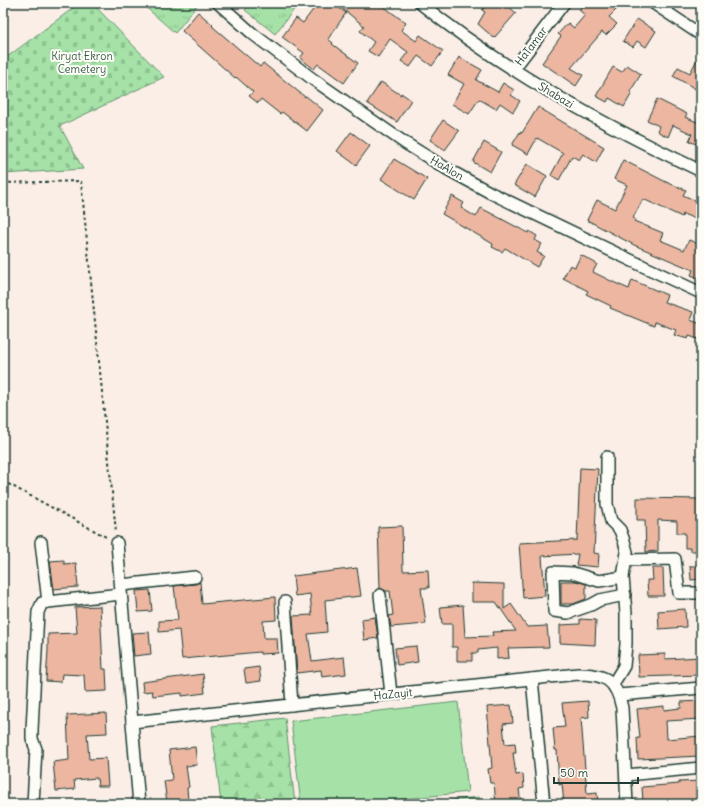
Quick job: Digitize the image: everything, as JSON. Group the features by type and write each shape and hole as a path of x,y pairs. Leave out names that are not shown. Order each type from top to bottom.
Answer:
{"street":[{"name":"HaAlon","path":"218,3 253,34 308,75 387,131 446,169 490,193 701,293"},
{"name":"Shabazi","path":"420,3 454,29 513,70 607,125 701,171"},
{"name":"HaTamar","path":"513,70 564,3"},
{"path":"653,3 701,35"},
{"path":"607,457 607,504 611,521 620,530 627,552 623,577 626,613 624,666 613,684 619,695 622,708 627,804"},
{"path":"41,542 48,602"},
{"path":"117,543 139,804"},
{"path":"626,560 675,559 679,592 701,593"},
{"path":"623,577 599,581 573,573 553,572 554,610 568,613 600,600 625,595"},
{"path":"33,804 36,749 32,739 32,730 38,612 42,603 195,577"},
{"path":"380,595 391,694"},
{"path":"284,602 292,705"},
{"name":"HaZayit","path":"132,722 578,674 591,674 604,678 613,684"},
{"path":"532,679 544,804"},
{"path":"619,695 701,688"},
{"path":"626,775 701,768"}],"path":[{"path":"3,183 81,181 117,543"},
{"path":"3,481 117,543"}],"green space":[{"name":"Kiryat Ekron Cemetery","path":"80,3 92,3 164,77 60,126 83,169 3,174 3,60"},
{"path":"141,3 199,3 175,33"},
{"path":"251,3 299,3 275,34 245,10"},
{"path":"458,702 468,792 358,804 301,804 291,721"},
{"path":"285,718 295,804 221,804 212,726"},
{"path":"479,797 480,804 415,804"}],"building":[{"path":"318,3 332,3 346,13 328,39 333,43 332,44 358,63 344,83 318,64 314,69 300,58 304,53 282,37 296,18 303,23"},
{"path":"348,3 379,3 406,23 401,30 416,41 420,35 443,51 432,66 418,56 410,67 401,61 408,52 390,39 378,57 368,51 374,42 360,31 364,26 343,9"},
{"path":"488,3 505,3 516,13 494,38 478,24 485,12 482,10"},
{"path":"585,3 611,3 617,9 609,17 617,24 606,35 602,32 571,68 583,75 576,86 542,63 561,36 558,34 568,23 574,28 585,15 579,10"},
{"path":"198,12 260,67 263,63 323,110 307,131 282,112 280,114 261,99 258,103 249,96 253,92 182,31"},
{"path":"637,19 656,31 646,47 637,41 633,47 623,41"},
{"path":"701,52 701,92 673,76 678,67 690,73"},
{"path":"459,57 482,70 476,80 498,92 503,83 514,90 511,95 520,101 513,112 500,103 496,109 479,99 469,114 452,104 464,84 448,75"},
{"path":"627,65 641,74 630,92 632,93 624,107 609,98 607,102 596,96 613,67 622,72"},
{"path":"381,82 411,100 397,122 367,103"},
{"path":"657,99 687,114 685,117 697,122 701,113 701,146 689,141 692,134 673,125 668,137 657,131 659,126 647,120"},
{"path":"538,107 604,147 596,162 583,154 579,160 572,156 559,180 551,175 563,153 537,138 528,154 512,145 520,132 522,133"},
{"path":"443,120 459,131 445,150 430,140"},
{"path":"351,132 370,146 356,165 337,151"},
{"path":"484,142 501,152 490,172 473,162"},
{"path":"394,159 427,179 414,200 381,179"},
{"path":"623,160 666,182 686,190 683,195 701,203 701,221 683,214 682,217 643,199 633,218 635,219 634,221 663,233 660,240 684,250 689,240 701,245 701,279 691,275 693,270 634,245 587,220 597,200 615,209 627,185 614,179"},
{"path":"527,164 547,176 535,197 514,185"},
{"path":"452,196 464,203 461,208 476,217 481,208 528,233 529,231 537,236 535,240 542,244 537,252 544,256 537,267 505,248 502,252 492,247 493,244 442,214"},
{"path":"581,255 597,264 593,272 629,289 632,280 667,295 664,302 693,312 690,320 701,324 701,340 689,336 688,339 674,335 676,330 655,322 654,326 610,308 611,306 586,294 588,291 563,278 570,265 575,267"},
{"path":"580,468 598,469 594,553 599,554 598,567 576,565 578,554 542,556 545,596 523,598 519,543 577,540"},
{"path":"637,498 701,499 701,551 690,551 690,548 685,548 685,533 677,533 677,521 658,520 658,551 646,552 645,520 637,520"},
{"path":"402,526 403,571 428,570 429,588 421,588 426,624 391,627 389,616 393,615 390,591 380,588 378,527"},
{"path":"64,560 64,564 76,563 78,587 54,589 50,561"},
{"path":"690,566 701,566 701,579 691,580"},
{"path":"357,568 361,596 325,600 327,632 308,634 312,661 344,657 346,674 322,677 321,670 297,673 293,616 312,615 310,594 295,596 293,576"},
{"path":"652,568 663,568 664,596 648,596 647,580 653,580"},
{"path":"561,581 576,581 586,584 586,599 573,604 561,604"},
{"path":"200,582 202,604 275,597 276,620 263,621 264,638 277,638 278,653 260,654 260,652 182,659 179,630 159,632 159,621 178,620 174,586 196,584"},
{"path":"472,583 504,584 504,609 511,604 527,627 547,626 549,647 508,648 509,658 497,659 497,648 478,650 478,653 472,653 472,661 457,661 457,647 452,647 452,624 442,624 440,607 463,605 465,637 493,636 492,632 516,631 496,602 472,602"},
{"path":"150,590 152,611 138,612 136,591"},
{"path":"100,606 103,669 106,669 107,691 85,692 84,675 62,674 61,682 46,681 48,634 77,633 75,607"},
{"path":"685,609 686,627 659,629 658,611"},
{"path":"375,617 378,638 364,640 362,619"},
{"path":"580,619 596,620 595,645 560,643 560,625 580,624"},
{"path":"149,632 151,654 134,656 132,633"},
{"path":"416,646 418,662 397,665 395,648"},
{"path":"665,654 665,659 701,657 701,666 698,666 699,675 639,677 638,655"},
{"path":"259,667 261,681 246,683 244,669"},
{"path":"203,674 205,693 182,696 182,693 153,696 152,691 143,692 142,682"},
{"path":"588,701 589,717 581,718 587,794 597,793 598,804 564,804 562,784 559,785 557,750 555,750 553,728 565,727 562,703"},
{"path":"701,701 701,719 666,721 667,739 701,736 701,756 638,759 637,738 640,738 637,709 664,706 664,710 681,708 681,702"},
{"path":"511,705 513,723 503,724 505,744 515,743 516,753 513,753 516,775 523,774 524,788 519,789 521,804 496,804 494,783 490,783 488,769 492,768 487,707"},
{"path":"106,713 107,733 87,734 89,759 106,758 108,786 98,786 97,778 74,780 75,789 56,791 53,762 69,760 67,715"},
{"path":"195,747 197,765 186,766 189,787 187,788 188,800 167,802 164,781 172,780 169,750"},
{"path":"701,781 701,801 666,804 643,802 642,787 679,784 679,782"}]}
